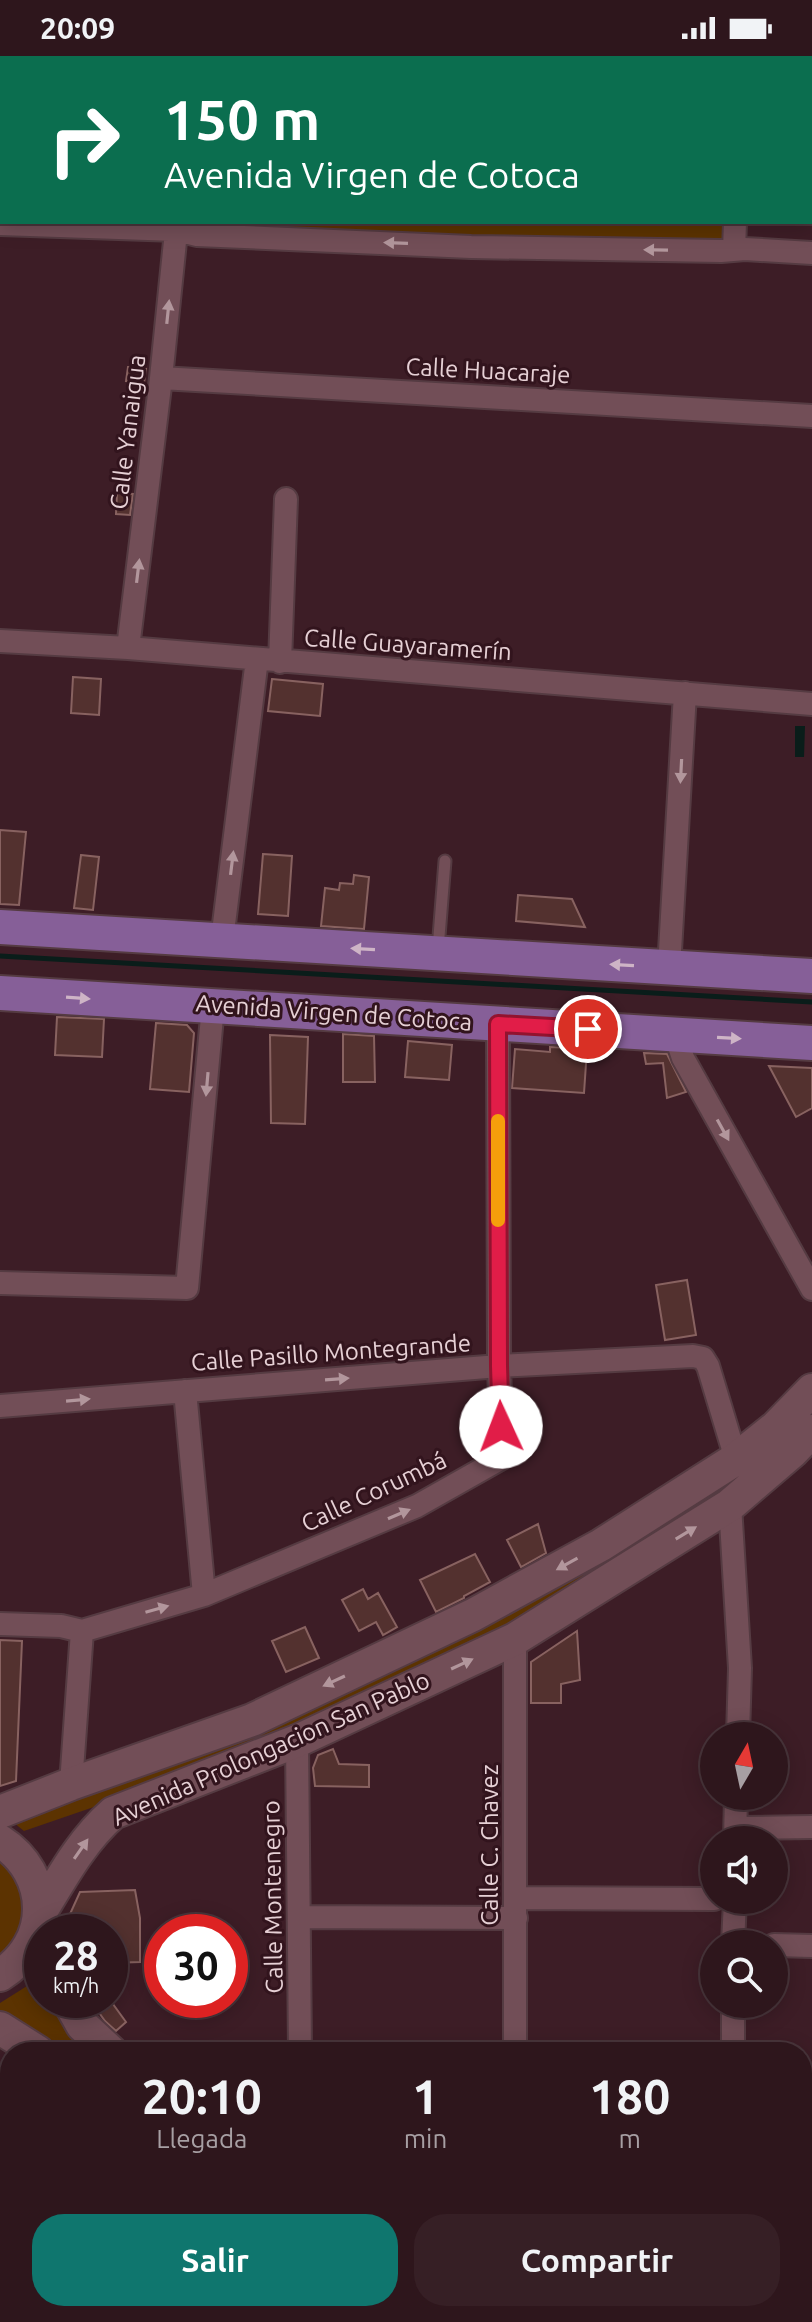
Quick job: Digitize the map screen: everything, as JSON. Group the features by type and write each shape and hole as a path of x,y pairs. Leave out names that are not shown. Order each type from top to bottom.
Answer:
{"main road":[{"path":"0,927 812,976"},
{"name":"Avenida Virgen de Cotoca","path":"0,993 812,1043"},
{"name":"Avenida Prolongacion San Pablo","path":"0,1812 252,1720 473,1615 601,1545 736,1459 776,1427 812,1390"},
{"name":"Avenida Prolongacion San Pablo","path":"47,1914 79,1850 113,1813 297,1741 515,1639 730,1505 812,1431"},
{"path":"628,1528 630,1547 636,1554 646,1557"},
{"path":"601,1545 615,1556 618,1574"},
{"path":"0,1841 30,1871 38,1896 39,1914"},
{"name":"Avenida Prolongacion San Pablo","path":"0,1975 24,1954"},
{"path":"78,2018 100,2042"},
{"path":"0,2028 22,2042"}],"street":[{"path":"0,224 177,226 197,235 471,247 812,253"},
{"path":"734,250 735,224"},
{"name":"Calle Yanaigua","path":"128,648 177,226"},
{"name":"Calle Huacaraje","path":"161,378 812,416"},
{"path":"280,662 286,499"},
{"name":"Calle Guayaramerín","path":"0,641 128,648 812,704"},
{"path":"222,940 257,659"},
{"path":"669,968 685,693"},
{"path":"0,1283 187,1288 213,1006"},
{"name":"Calle Corumbá","path":"0,1624 61,1626 82,1631 204,1595 417,1506 502,1458 498,1024"},
{"path":"679,1035 683,1058 812,1289"},
{"name":"Calle Pasillo Montegrande","path":"0,1406 499,1366 693,1356 703,1358 708,1366 736,1459"},
{"path":"185,1391 204,1595"},
{"path":"730,1505 740,1668 738,1722"},
{"path":"71,1784 82,1631"},
{"name":"Calle C. Chavez","path":"515,1639 515,2042"},
{"name":"Calle Montenegro","path":"297,1741 300,2042"},
{"path":"788,1829 812,1827"},
{"path":"300,1917 700,1900"},
{"path":"788,1945 812,1946"},
{"path":"733,2018 733,2042"}],"lane":[{"path":"437,953 445,861"}],"shaded area":[{"path":"200,224 728,224 728,242 721,247"},
{"path":"795,726 805,726 804,757 795,757"},
{"path":"605,1557 609,1565 490,1636 399,1682 120,1798 24,1831 8,1818"},
{"path":"0,1854 24,1886 24,1930 0,1961"},
{"path":"24,1988 24,2018 65,2018 82,2042 45,2042 0,2015 0,2003"}],"building":[{"path":"128,367 146,369 144,383 126,381"},
{"path":"117,493 133,494 130,515 116,514"},
{"path":"73,677 101,679 99,715 71,713"},
{"path":"272,679 323,684 320,716 268,711"},
{"path":"0,830 26,832 19,905 0,904"},
{"path":"263,854 292,856 288,916 258,914"},
{"path":"81,855 99,857 93,910 74,908"},
{"path":"354,875 369,877 364,929 321,926 325,888 339,890 340,883 353,884"},
{"path":"518,895 572,899 585,927 516,921"},
{"path":"57,1017 104,1019 102,1057 55,1055"},
{"path":"156,1023 187,1025 194,1033 189,1092 150,1089"},
{"path":"343,1034 374,1036 375,1082 343,1082"},
{"path":"270,1035 308,1037 305,1124 271,1123"},
{"path":"408,1041 452,1045 449,1080 405,1077"},
{"path":"550,1047 587,1049 584,1093 512,1088 515,1049 550,1052"},
{"path":"644,1053 667,1054 686,1092 667,1098 663,1063 646,1064"},
{"path":"769,1066 812,1068 812,1108 796,1117"},
{"path":"687,1280 696,1335 665,1340 656,1285"},
{"path":"538,1524 546,1553 521,1567 507,1540"},
{"path":"475,1554 490,1582 436,1612 420,1580"},
{"path":"363,1589 368,1599 378,1593 397,1627 383,1635 376,1622 359,1631 342,1600"},
{"path":"305,1627 319,1658 286,1672 272,1641"},
{"path":"577,1631 580,1680 561,1684 561,1703 531,1703 531,1662"},
{"path":"0,1640 22,1641 16,1781 0,1786"},
{"path":"333,1749 339,1764 369,1765 369,1787 315,1786 313,1768 318,1755"},
{"path":"135,1890 140,1918 140,1962 128,1962 128,1914 70,1914 80,1892"},
{"path":"103,2018 123,2018 126,2022 116,2031"}],"waterway":[{"path":"0,956 812,1002"}],"slow traffic":[{"path":"498,1121 498,1220"}],"route":[{"path":"501,1427 498,1024 588,1029"}]}
